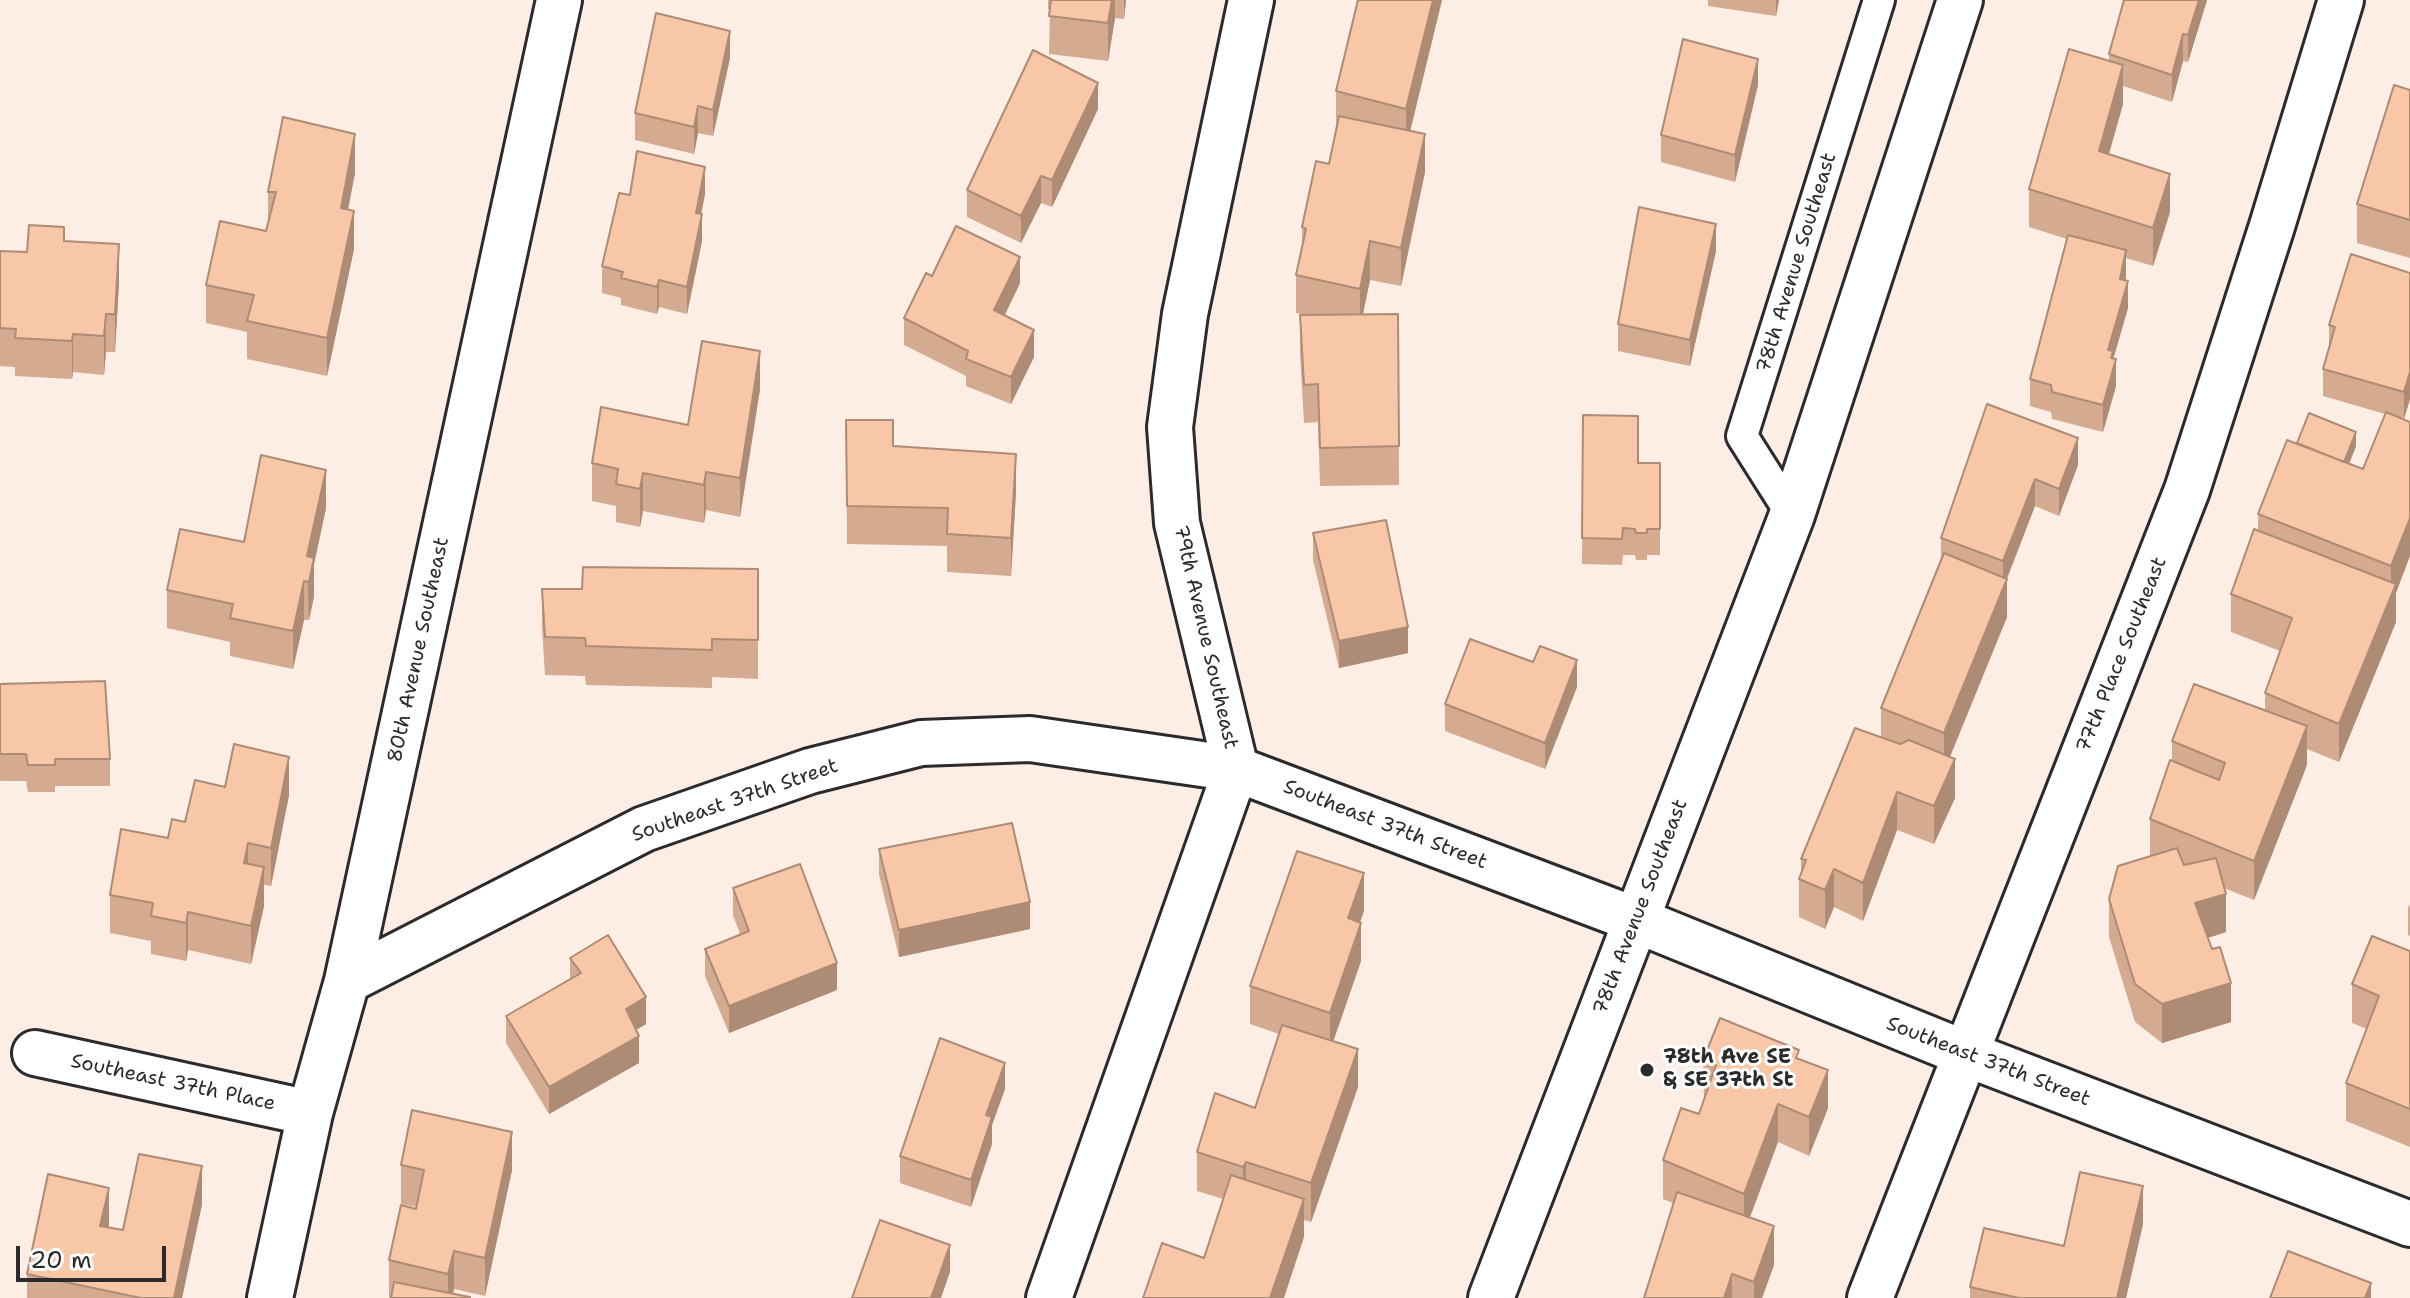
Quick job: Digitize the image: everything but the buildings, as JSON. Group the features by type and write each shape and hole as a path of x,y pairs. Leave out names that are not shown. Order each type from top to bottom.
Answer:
{"street":[{"name":"80th Avenue Southeast","path":"270,1298 310,1113 347,981 559,0"},
{"name":"79th Avenue Southeast","path":"1049,1298 1236,769 1177,523 1170,427 1185,314 1251,0"},
{"name":"78th Avenue Southeast","path":"1491,1298 1792,515 1960,0"},
{"name":"77th Place Southeast","path":"1870,1298 2187,490 2341,0"},
{"name":"Southeast 37th Street","path":"347,981 644,829 810,771 921,743 1030,739 1236,769 1636,920 1964,1053 2410,1224"},
{"name":"Southeast 37th Place","path":"35,1053 310,1113"}],"lane":[{"name":"78th Avenue Southeast","path":"1792,515 1742,436 1879,0"}],"place":[{"name":"78th Ave SE & SE 37th St","path":"1647,1070"}]}
